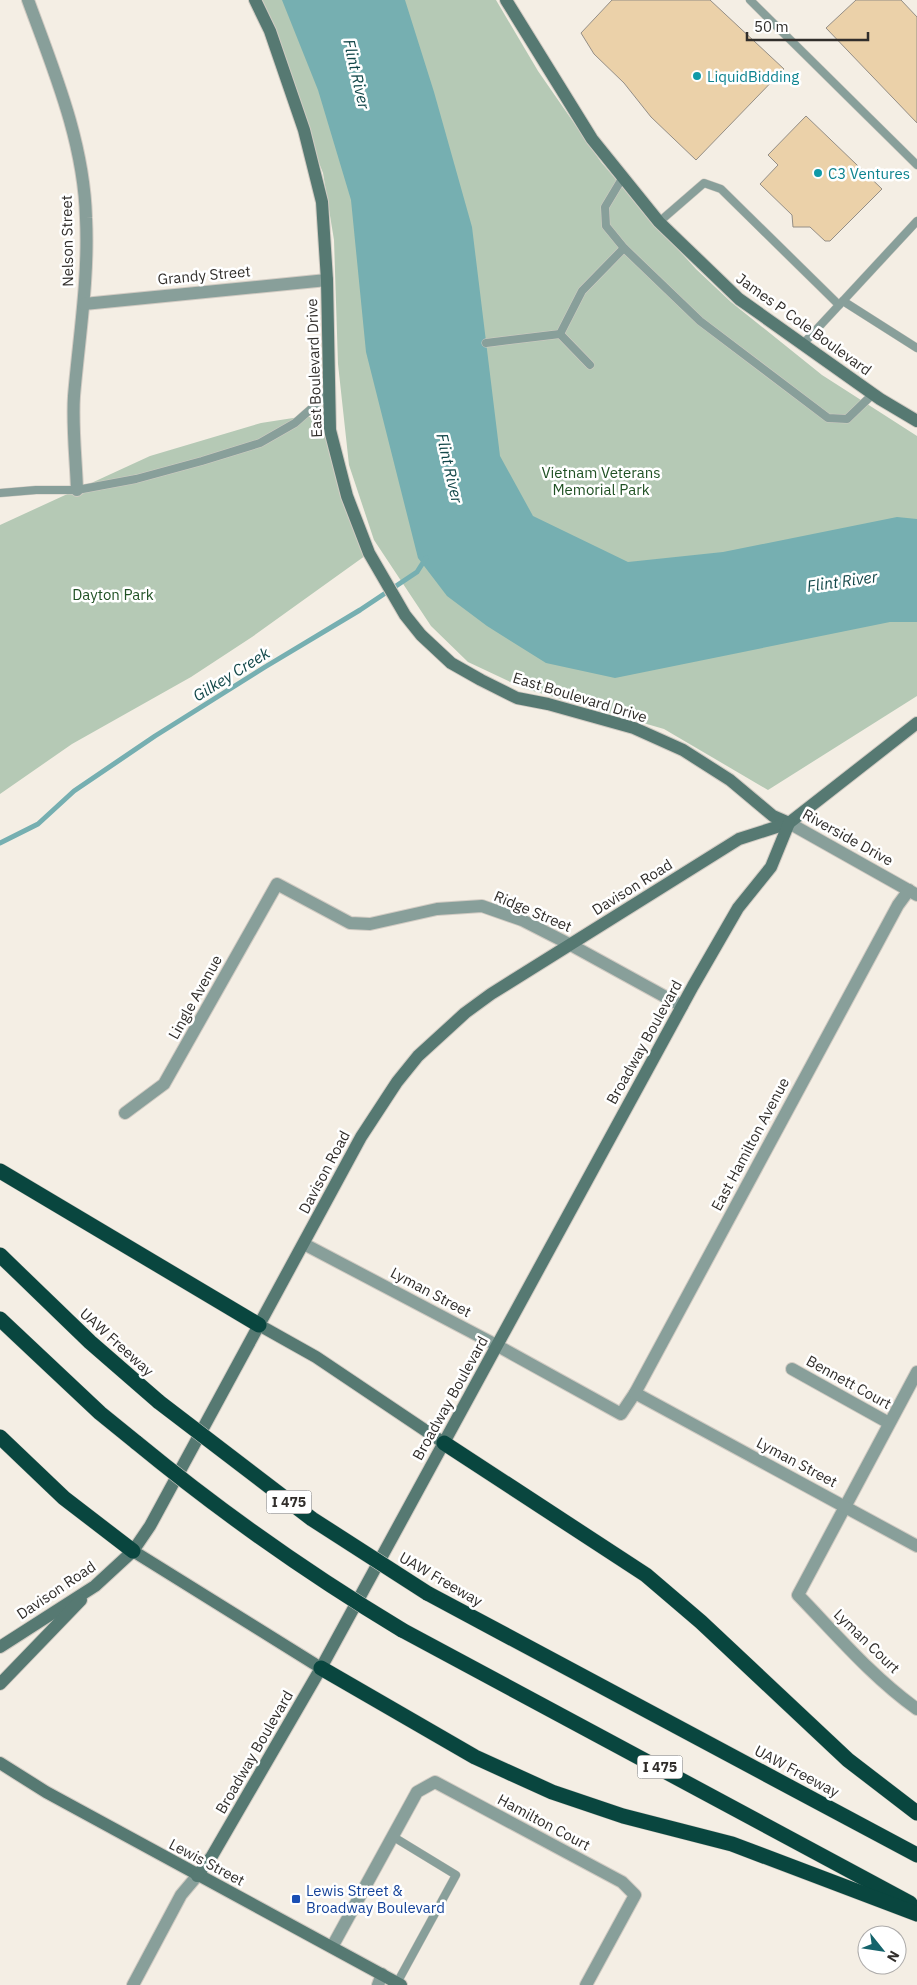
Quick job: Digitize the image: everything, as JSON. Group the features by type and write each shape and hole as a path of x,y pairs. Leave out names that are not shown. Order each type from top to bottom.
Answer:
{"highway":[{"path":"0,1171 259,1325"},
{"name":"UAW Freeway","path":"0,1255 90,1342 159,1402 312,1519 366,1555 427,1593 917,1855"},
{"name":"I 475","path":"0,1319 93,1406 194,1489 282,1553 351,1599 402,1630 917,1907"},
{"path":"0,1436 64,1498 133,1551"},
{"path":"444,1442 646,1575 701,1622 848,1760 917,1813"},
{"path":"321,1668 475,1757 552,1792 623,1816 732,1844 917,1914"}],"main road":[{"name":"East Boulevard Drive","path":"255,0 270,31 304,130 322,202 327,280 330,430 347,496 369,553 377,570 405,615 421,635 450,663 481,680 517,698 548,704 634,728 683,750 730,780 773,816 789,823"},
{"name":"James P Cole Boulevard","path":"506,0 592,139 659,222 739,299 873,394 917,421"},
{"path":"789,823 917,723"},
{"name":"Davison Road","path":"0,1647 95,1586 133,1551 150,1526 361,1137 396,1082 418,1056 464,1013 491,994 740,839 789,823"},
{"name":"Broadway Boulevard","path":"197,1876 212,1856 321,1668 682,1006 738,908 771,867 789,823"},
{"path":"259,1325 316,1357 444,1442"},
{"path":"133,1551 321,1668"},
{"path":"0,1684 95,1586"},
{"name":"Lewis Street","path":"0,1763 46,1792 197,1876 332,1947 380,1980 399,1984"}],"street":[{"name":"Nelson Street","path":"28,0 68,108 79,157 86,218 84,304 74,398 76,490"},
{"name":"Grandy Street","path":"84,304 327,280"},
{"name":"Riverside Drive","path":"789,823 913,893"},
{"name":"Ridge Street","path":"277,884 350,923 370,924 437,909 482,906 522,920 682,1006"},
{"name":"Lingle Avenue","path":"125,1113 164,1084 277,884"},
{"name":"East Hamilton Avenue","path":"621,1414 635,1393 898,905 913,893"},
{"name":"Lyman Street","path":"304,1244 498,1346 621,1414"},
{"name":"Bennett Court","path":"792,1369 889,1423"},
{"path":"846,1507 917,1372"},
{"name":"Lyman Street","path":"635,1393 917,1546"},
{"name":"Lyman Court","path":"846,1507 798,1595 850,1649 917,1708"},
{"name":"Hamilton Court","path":"392,1836 417,1792 434,1782 622,1882 635,1895 586,1985"},
{"path":"332,1947 392,1836"},
{"name":"Broadway Boulevard","path":"133,1985 181,1895 197,1876"}],"lane":[{"path":"750,0 917,165"},
{"path":"622,177 604,207 606,226 624,248 700,321 828,418 847,419 873,394"},
{"path":"659,222 704,183 721,189 841,303 917,348"},
{"path":"803,344 917,221"},
{"path":"560,334 582,291 624,248"},
{"path":"486,342 560,334"},
{"path":"560,334 590,365"},
{"path":"0,493 36,490 76,490 136,479 202,461 260,443 295,423 329,394"},
{"path":"392,1836 456,1875 399,1984"}],"green space":[{"name":"Vietnam Veterans Memorial Park","path":"249,0 496,0 538,71 601,162 696,269 731,302 822,375 917,436 917,696 768,790 664,729 523,688 468,662 431,626 374,540 349,465 338,364 334,240 323,173 278,58"},
{"name":"Dayton Park","path":"306,416 317,419 330,430 369,553 252,637 191,677 72,744 0,794 0,525 150,456 261,423"}],"water":[{"name":"Flint River","path":"282,0 405,0 434,92 472,227 500,456 533,516 628,562 723,552 897,517 917,519 917,622 890,622 615,678 546,663 487,626 447,596 418,558 366,352 351,200 318,90"}],"building":[{"name":"LiquidBidding","path":"612,0 710,0 784,69 696,160 651,117 624,83 594,54 581,33"},
{"path":"856,0 901,0 917,17 917,123 826,28"},
{"name":"C3 Ventures","path":"806,116 882,189 830,241 825,241 810,227 793,227 792,215 760,184 778,165 768,155"}],"waterway":[{"name":"Gilkey Creek","path":"0,843 38,824 74,791 155,736 360,610 417,572 426,558"}],"place":[{"name":"LiquidBidding","path":"697,76"},
{"name":"C3 Ventures","path":"818,173"},
{"name":"Lewis Street & Broadway Boulevard","path":"296,1899"}]}
